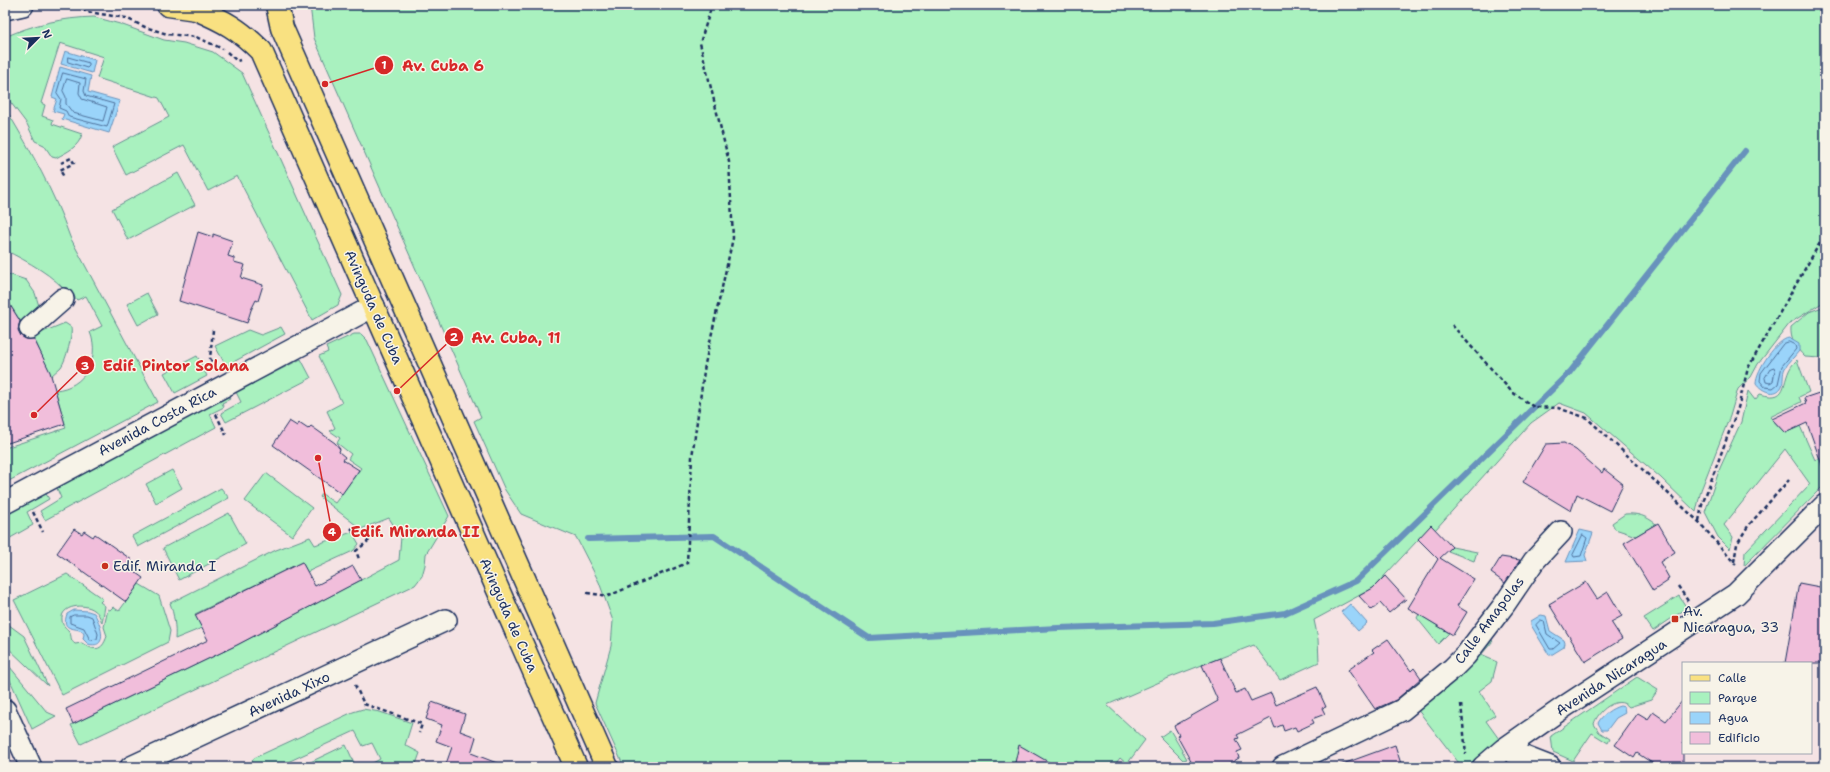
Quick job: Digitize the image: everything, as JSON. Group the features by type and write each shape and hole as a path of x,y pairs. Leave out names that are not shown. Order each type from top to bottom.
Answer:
{"main road":[{"name":"Avinguda de Cuba","path":"168,5 203,7 246,36 261,51 576,767"},
{"name":"Avinguda de Cuba","path":"277,5 282,28 607,767"}],"street":[{"path":"5,9 23,5"},
{"path":"30,328 63,299"},
{"name":"Avenida Costa Rica","path":"5,503 374,306"},
{"name":"Avenida Nicaragua","path":"1476,763 1504,749 1736,594 1825,505"},
{"name":"Calle Amapolas","path":"1283,767 1402,710 1453,668 1466,655 1504,605 1534,561 1561,532"},
{"name":"Avenida Xixo","path":"131,767 446,620"},
{"path":"5,710 31,767"},
{"path":"1504,749 1550,767"}],"path":[{"path":"76,5 88,12 126,18 145,27 167,34 196,37 224,49 237,61 261,51"},
{"path":"587,593 608,596 687,563 692,457 705,364 734,238 729,162 700,43 712,5"},
{"path":"61,163 71,158 74,163 60,170 64,177"},
{"path":"1699,522 1702,505 1738,408 1748,368 1825,234"},
{"path":"1452,325 1512,392 1534,407 1558,408 1587,418 1699,522 1749,581"},
{"path":"213,330 210,358 216,371"},
{"path":"1734,563 1737,544 1740,538 1748,526 1789,480"},
{"path":"351,528 357,534 377,531 378,533 356,551 359,559"},
{"path":"346,667 364,704 422,724 419,733"},
{"path":"1460,704 1465,752 1476,763"}],"green space":[{"path":"310,5 1825,5 1825,306 1822,303 1790,323 1758,364 1751,377 1738,389 1730,416 1701,490 1696,512 1661,478 1586,413 1559,403 1531,423 1435,530 1431,526 1373,588 1314,620 1318,639 1319,662 1280,680 1254,645 1171,677 1107,705 1145,740 1127,764 1120,758 1113,767 1086,767 1076,761 1072,767 1054,767 1024,748 1016,759 1014,767 624,767 595,703 611,646 613,621 599,582 576,537 521,514 505,490 474,421 481,417 314,38"},
{"path":"94,17 120,24 164,40 184,43 213,52 242,73 342,295 338,305 312,320 237,176 208,191 184,145 126,175 112,147 169,117 159,98 97,78 104,57 60,43 41,103 45,105 42,116 53,120 52,124 82,134 75,146 56,158 52,157 44,145 35,141 27,124 5,95 5,37 48,22"},
{"path":"7,111 42,172 64,220 70,237 158,402 5,483 5,448 66,428 55,390 74,384 82,378 88,370 93,352 93,342 90,332 102,326 86,296 77,300 73,295 70,296 64,288 48,275 5,250 5,113"},
{"path":"178,173 195,205 128,240 112,209"},
{"path":"5,273 26,280 35,293 39,306 35,316 23,325 5,297"},
{"path":"147,293 158,314 138,325 127,304"},
{"path":"1825,306 1825,356 1820,358 1805,357 1794,344 1791,327 1809,312"},
{"path":"65,323 71,327 69,347 61,367 51,376 33,336"},
{"path":"281,327 285,334 226,366 215,346 248,330 261,335"},
{"path":"354,334 361,334 367,340 449,516 426,554 422,576 415,585 81,744 71,725 237,645 399,560 401,537 389,518 361,529 320,497 322,494 335,503 361,468 348,459 351,454 337,443 340,438 330,431 335,428 327,411 342,403 319,356 328,352 326,347"},
{"path":"197,356 207,376 175,393 164,373"},
{"path":"301,359 311,378 226,422 221,413 241,402 236,392"},
{"path":"1797,360 1809,392 1799,397 1801,402 1770,417 1785,433 1800,426 1815,460 1825,457 1825,484 1744,566 1745,552 1810,484 1785,449 1724,525 1733,537 1730,549 1718,537 1705,512 1720,468 1741,422 1748,391 1755,400 1760,394 1770,396 1777,395 1784,387 1791,366"},
{"path":"228,396 230,399 222,403 224,407 210,414 216,427 45,520 40,511 61,498 56,486"},
{"path":"172,470 182,488 156,503 146,484"},
{"path":"266,473 312,508 292,536 245,501"},
{"path":"221,488 229,498 138,547 132,536"},
{"path":"45,492 49,499 27,512 33,525 5,541 5,513"},
{"path":"229,513 246,544 179,580 163,548"},
{"path":"1625,514 1642,516 1656,524 1636,536 1615,529 1612,523"},
{"path":"352,532 359,544 353,551 307,572 302,562 195,614 202,628 175,639 173,612 170,603 276,550 310,537 315,545"},
{"path":"1452,547 1477,552 1474,561 1448,551"},
{"path":"67,574 103,599 100,602 105,606 102,623 94,610 85,606 69,608 65,611 62,615 62,622 69,631 73,643 82,643 94,649 103,645 107,636 104,627 108,609 110,610 113,607 119,611 139,584 159,596 170,631 168,642 62,695 14,600"},
{"path":"1679,596 1687,608 1653,631 1644,618"},
{"path":"1419,614 1449,633 1438,644 1417,618"},
{"path":"5,622 24,636 48,686 5,645"},
{"path":"1488,637 1493,641 1481,655 1497,662 1492,681 1479,691 1495,715 1486,721 1499,739 1467,767 1462,767 1417,709"},
{"path":"5,661 47,712 56,716 32,729 5,669"},
{"path":"1637,677 1658,690 1651,700 1629,707 1619,702 1608,706 1599,714 1594,724 1599,732 1610,739 1608,743 1592,733 1573,761 1553,752 1551,736"},
{"path":"363,709 380,712 412,723 405,745 420,753 415,767 372,767 371,764 380,759 372,743 363,746 355,731 277,767 255,767 252,761 254,758 353,712"},
{"path":"1170,730 1187,759 1183,760 1160,737"},
{"path":"346,745 356,767 300,767"}],"water":[{"path":"65,51 95,60 92,73 61,64"},
{"path":"60,67 91,76 88,92 120,101 109,133 62,119 64,114 53,111 57,99 52,97"},
{"path":"1789,338 1799,344 1799,351 1785,368 1782,386 1776,392 1769,392 1761,389 1756,383 1763,363 1773,349"},
{"path":"1580,530 1593,533 1585,555 1587,561 1566,562"},
{"path":"1350,604 1367,623 1358,631 1341,612"},
{"path":"74,610 94,613 99,622 102,634 99,643 95,645 88,644 83,639 84,634 82,631 67,626 67,614"},
{"path":"1541,615 1546,616 1550,631 1564,640 1565,643 1564,647 1551,655 1549,655 1531,625 1531,621"},
{"path":"1620,706 1624,707 1625,713 1616,718 1607,730 1602,730 1598,723 1602,717 1614,708"}],"building":[{"path":"198,232 213,237 213,234 233,241 228,256 234,258 234,262 245,265 241,278 263,285 258,301 256,300 251,310 247,323 179,301"},
{"path":"5,297 20,321 18,330 21,336 27,339 34,339 50,372 65,424 5,444"},
{"path":"1825,391 1825,468 1823,468 1807,423 1785,433 1772,419 1806,403 1804,398"},
{"path":"289,421 297,426 299,423 308,429 311,426 335,443 340,449 339,452 345,457 343,460 359,470 342,494 273,445"},
{"path":"1564,443 1576,450 1602,473 1604,469 1623,484 1610,511 1577,494 1571,511 1523,482 1546,444"},
{"path":"1658,523 1675,552 1660,562 1669,578 1667,579 1668,581 1653,591 1624,543"},
{"path":"1431,525 1452,547 1440,558 1474,579 1457,606 1467,612 1453,635 1408,608 1438,559 1418,539"},
{"name":"Edif. Miranda I","path":"74,529 82,534 84,531 93,537 95,534 132,560 130,563 139,569 136,573 143,578 126,602 57,553"},
{"path":"1501,557 1520,560 1505,583 1491,573"},
{"path":"302,562 315,586 353,566 361,580 237,645 73,724 66,709 208,640 195,615"},
{"path":"1385,576 1406,599 1389,613 1380,603 1372,610 1359,596 1373,588"},
{"path":"1586,582 1597,599 1608,592 1622,616 1611,622 1622,639 1585,662 1549,604"},
{"path":"1799,583 1825,588 1825,663 1785,662"},
{"path":"1388,639 1411,671 1414,668 1421,678 1396,700 1375,709 1348,670 1374,652 1372,650"},
{"path":"1220,658 1236,693 1245,689 1251,701 1271,693 1276,705 1317,687 1326,707 1322,708 1325,714 1312,719 1314,723 1297,731 1295,727 1284,731 1282,725 1275,728 1271,718 1237,735 1239,738 1236,739 1242,750 1237,752 1239,758 1224,767 1194,767 1177,736 1179,735 1174,726 1218,701 1202,665"},
{"path":"1682,701 1683,767 1658,767 1637,753 1634,758 1615,745 1638,713 1648,719 1653,712 1666,721"},
{"path":"432,702 465,714 460,731 476,737 471,753 502,765 502,767 456,767 446,764 452,747 436,741 442,725 426,719"},
{"path":"1019,745 1057,767 1014,767"},
{"path":"1395,745 1402,767 1341,767 1340,765"}],"waterway":[{"path":"588,539 714,536 869,638 1058,628 1213,623 1285,613 1356,581 1570,372 1745,151"}],"place":[{"name":"Av. Cuba 6","path":"325,84"},
{"name":"Av. Cuba, 11","path":"397,391"},
{"name":"Edif. Pintor Solana","path":"34,415"},
{"name":"Edif. Miranda II","path":"318,458"},
{"name":"Edif. Miranda I","path":"105,566"},
{"name":"Av. Nicaragua, 33","path":"1675,619"}]}
